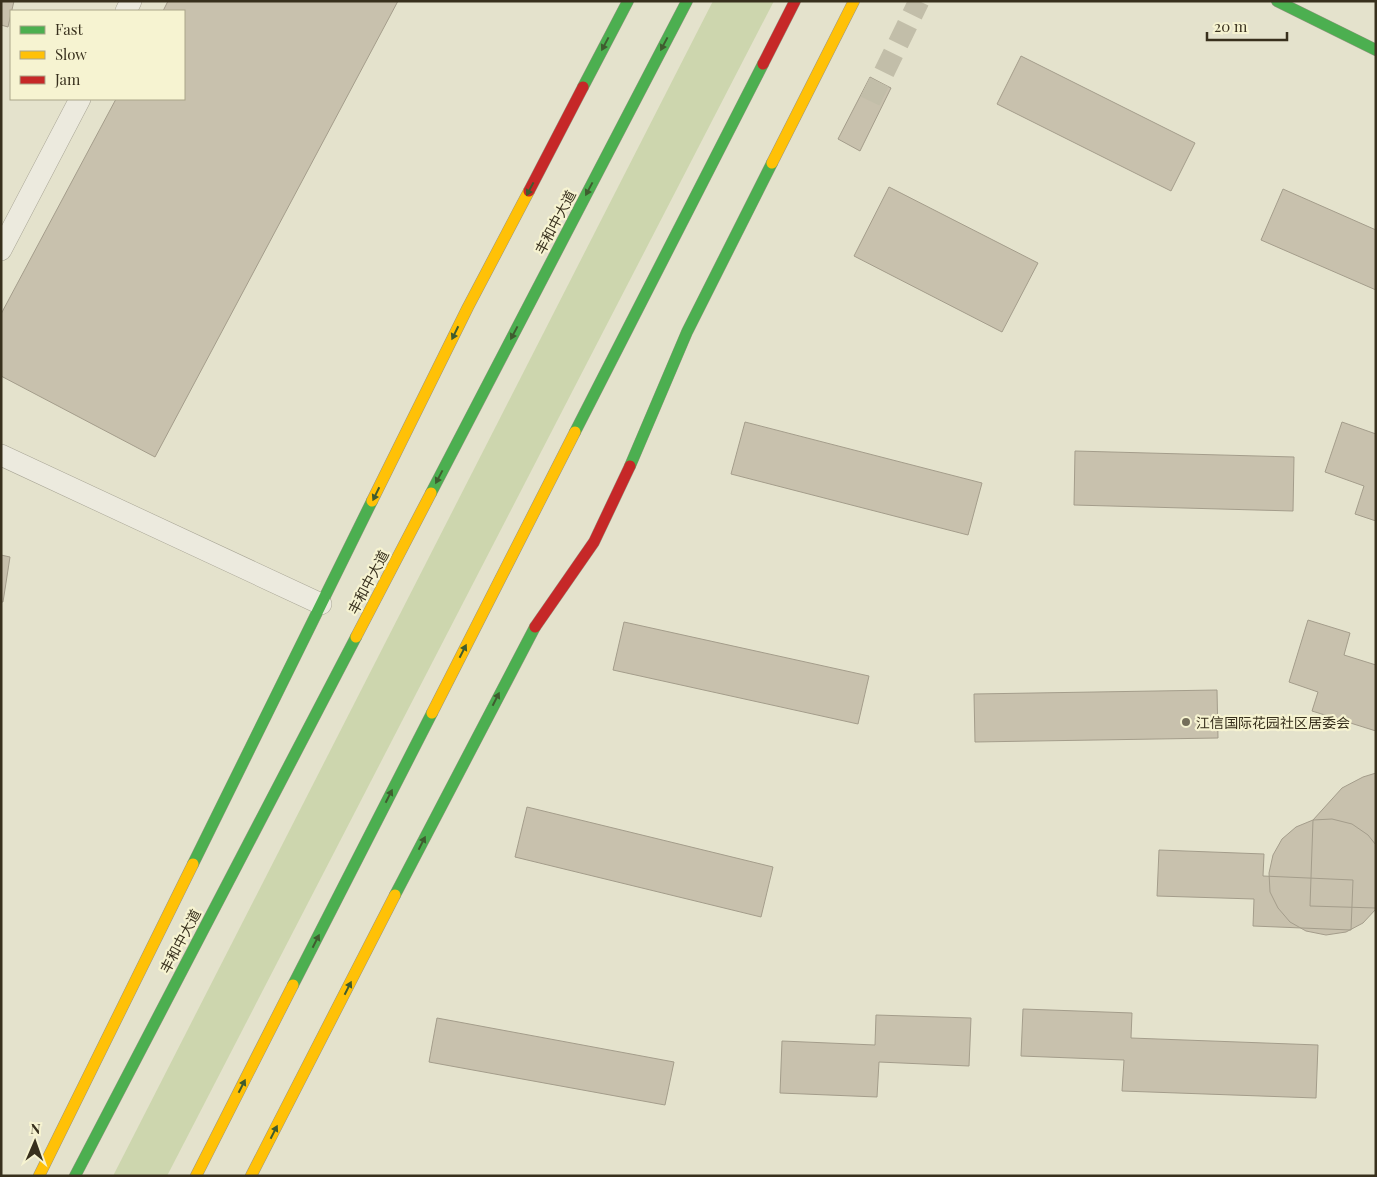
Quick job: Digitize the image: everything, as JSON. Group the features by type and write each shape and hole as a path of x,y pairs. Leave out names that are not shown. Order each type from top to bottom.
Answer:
{"main road":[{"path":"39,1176 468,307 628,1"},
{"name":"丰和中大道","path":"76,1174 687,1"},
{"path":"196,1176 795,1"},
{"path":"252,1176 527,639 594,542 632,462 687,332 854,1"},
{"path":"1277,1 1376,50"}],"street":[{"path":"1,250 79,100"},
{"path":"1,455 321,604"}],"green space":[{"path":"713,1 774,1 167,1176 113,1176"}],"building":[{"path":"1,1 14,1 12,10 10,10 8,27 1,25"},
{"path":"168,1 398,1 155,457 1,376 1,314 115,100 185,100 185,10 164,10"},
{"path":"1021,56 1195,143 1171,191 997,104"},
{"path":"870,77 891,88 860,151 838,139"},
{"path":"889,187 1038,263 1002,332 854,256"},
{"path":"1283,189 1376,230 1376,290 1261,240"},
{"path":"745,422 982,483 968,535 731,474"},
{"path":"1342,422 1376,434 1376,521 1355,514 1364,486 1325,472"},
{"path":"1075,451 1294,457 1293,511 1074,505"},
{"path":"1,555 10,557 3,602 1,602"},
{"path":"1308,620 1350,633 1344,655 1376,665 1376,731 1312,711 1318,692 1289,682"},
{"path":"624,622 869,676 858,724 613,670"},
{"path":"1217,690 1218,738 975,742 974,694"},
{"path":"1376,773 1376,908 1310,906 1313,820 1342,788 1363,777"},
{"path":"527,807 773,867 761,917 515,857"},
{"path":"1332,819 1352,824 1368,835 1376,845 1376,909 1363,923 1346,932 1326,935 1306,931 1290,922 1278,908 1270,892 1269,873 1273,855 1282,839 1296,827 1313,820"},
{"path":"1159,850 1264,854 1263,876 1353,880 1351,930 1253,926 1254,899 1157,896"},
{"path":"1023,1009 1132,1013 1131,1038 1318,1045 1316,1098 1122,1091 1124,1060 1021,1056"},
{"path":"876,1015 971,1018 969,1066 879,1062 877,1097 780,1093 782,1041 875,1045"},
{"path":"437,1018 674,1062 665,1105 429,1062"}],"tunnel":[{"path":"870,101 919,1"}],"traffic: fast":[{"path":"583,87 628,1"},
{"path":"431,493 687,1"},
{"path":"1277,1 1376,50"},
{"path":"575,432 763,64"},
{"path":"630,466 687,332 772,163"},
{"path":"193,864 372,501"},
{"path":"395,895 535,627"},
{"path":"75,1176 356,637"},
{"path":"293,985 432,713"}],"traffic: slow":[{"path":"772,163 854,1"},
{"path":"372,501 468,307 529,191"},
{"path":"432,713 575,432"},
{"path":"356,637 431,493"},
{"path":"39,1176 193,864"},
{"path":"251,1176 395,895"},
{"path":"196,1176 293,985"}],"traffic: jam":[{"path":"763,64 795,1"},
{"path":"529,191 583,87"},
{"path":"535,627 594,542 630,466"}],"place":[{"name":"江信国际花园社区居委会","path":"1186,722"}]}
